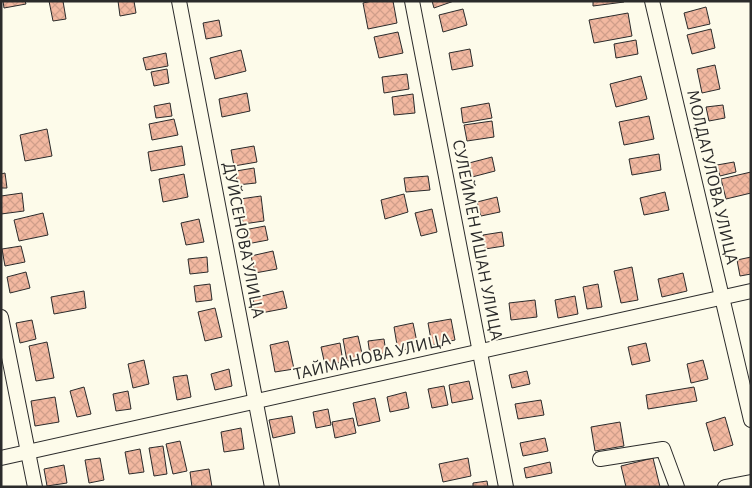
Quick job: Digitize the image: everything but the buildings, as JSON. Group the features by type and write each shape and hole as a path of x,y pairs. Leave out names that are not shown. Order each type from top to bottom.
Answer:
{"street":[{"name":"ДУЙСЕНОВА УЛИЦА","path":"179,1 272,487"},
{"name":"СУЛЕЙМЕН ИШАН УЛИЦА","path":"412,1 506,487"},
{"name":"МОЛДАГУЛОВА УЛИЦА","path":"652,1 751,420"},
{"name":"ТАЙМАНОВА УЛИЦА","path":"1,458 751,291"},
{"path":"1,317 35,487"},
{"path":"600,458 663,449 677,487"},
{"path":"725,487 751,482"}]}
